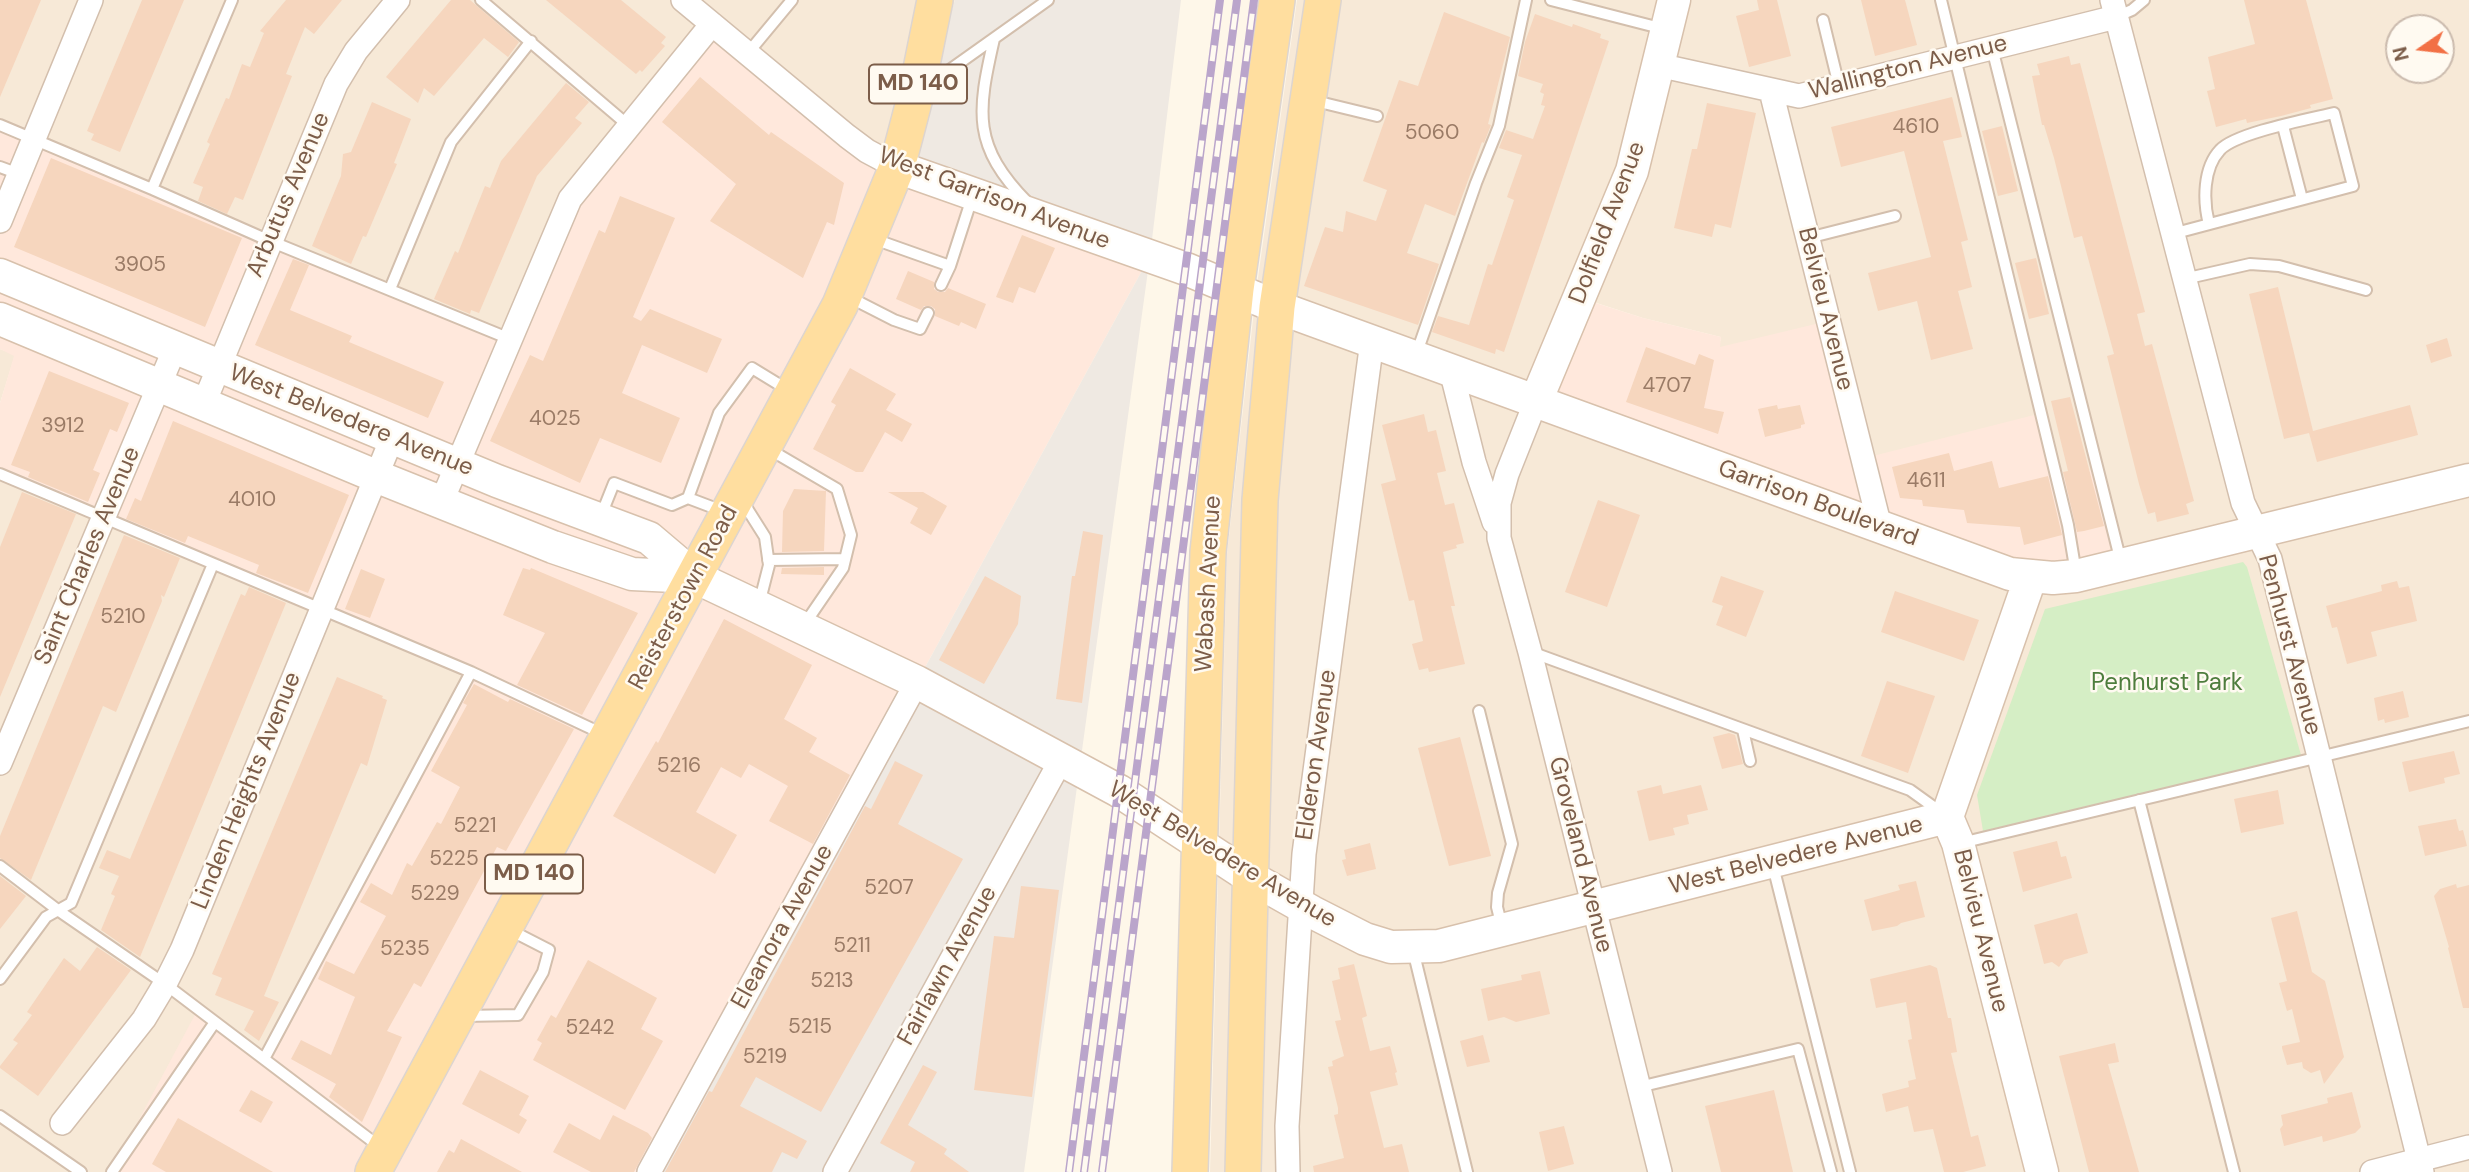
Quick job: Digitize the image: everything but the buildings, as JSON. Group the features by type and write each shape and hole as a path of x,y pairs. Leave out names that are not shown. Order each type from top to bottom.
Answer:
{"main road":[{"name":"Reisterstown Road","path":"379,1161 845,295 897,167 916,94 935,0"},
{"name":"Wabash Avenue","path":"1190,1172 1208,552 1236,289 1277,0"},
{"name":"Wabash Avenue","path":"1243,1172 1257,556 1277,307 1323,0"},
{"name":"Dolfield Avenue","path":"1536,401 1632,171 1671,15"},
{"name":"West Garrison Avenue","path":"897,167 1186,269"},
{"name":"Garrison Boulevard","path":"1186,269 1277,307 2010,573 2053,578 2076,576 2469,480"},
{"name":"West Belvedere Avenue","path":"0,275 457,465 649,538 695,577 917,682 1132,799 1250,877 1300,906 1365,939 1391,947 1439,946 1772,862 1953,830"},
{"name":"West Belvedere Avenue","path":"0,319 377,477 553,547 632,574 695,577"},
{"name":"Belvieu Avenue","path":"2031,576 1953,830 2042,1172"}],"street":[{"path":"1,219 10,170 34,139 90,0"},
{"name":"Arbutus Avenue","path":"204,403 335,84 356,51 398,0"},
{"name":"West Garrison Avenue","path":"683,0 847,136 867,151 897,167"},
{"name":"Wallington Avenue","path":"1658,65 1799,96 1992,47 2114,8"},
{"name":"Penhurst Avenue","path":"2114,8 2243,503 2270,559 2421,1166"},
{"path":"441,503 570,199 712,24"},
{"name":"Belvieu Avenue","path":"1771,91 1880,527"},
{"name":"Elderon Avenue","path":"1288,1172 1287,1126 1304,854 1372,341"},
{"name":"Saint Charles Avenue","path":"0,763 175,348"},
{"name":"Groveland Avenue","path":"1451,370 1474,462 1499,538 1530,652 1660,1172"},
{"name":"Groveland Avenue","path":"1499,538 1499,503 1507,474 1536,401"},
{"name":"Linden Heights Avenue","path":"62,1123 144,1019 182,950 392,438"},
{"name":"Eleanora Avenue","path":"649,1172 917,682"},
{"name":"Fairlawn Avenue","path":"835,1172 1061,760"},
{"path":"2372,1172 2421,1166 2469,1147"}],"lane":[{"path":"152,189 232,0"},
{"path":"481,0 629,126"},
{"path":"748,53 792,0"},
{"path":"916,94 1048,0"},
{"path":"1416,358 1476,183 1499,126 1526,0"},
{"path":"1552,0 1671,15"},
{"path":"1941,0 2068,525 2076,576"},
{"path":"2114,8 2132,10 2144,0"},
{"path":"1823,20 1839,86"},
{"path":"994,39 983,86 985,138 994,161 1007,182 1045,220"},
{"path":"390,289 451,142 531,41"},
{"path":"1992,47 2122,564"},
{"path":"1308,99 1377,116"},
{"path":"2172,234 2353,186 2334,113 2239,138 2220,149 2211,166 2206,188 2209,224"},
{"path":"0,125 510,340"},
{"path":"2283,126 2302,200"},
{"path":"941,285 950,266 972,195"},
{"path":"1808,238 1895,216"},
{"path":"869,237 950,266"},
{"path":"2184,279 2226,267 2250,264 2279,266 2367,290"},
{"path":"845,295 920,330 928,313"},
{"path":"688,498 719,413 752,368 793,394"},
{"path":"765,446 837,489 851,535 843,568 803,628"},
{"path":"0,474 471,672 609,737"},
{"path":"599,520 614,483 672,505 688,498 734,505 765,537 769,565 758,607"},
{"path":"768,560 845,559"},
{"path":"0,979 46,917 71,903 213,564"},
{"path":"1530,652 1910,790 1953,830 2139,800 2469,721"},
{"path":"264,1059 471,672"},
{"path":"1479,711 1512,844 1498,893 1497,907 1502,930"},
{"path":"1743,730 1750,761"},
{"path":"2139,800 2234,1172"},
{"path":"1772,862 1850,1172"},
{"path":"0,866 59,911 165,984 264,1059 379,1161"},
{"path":"458,1016 518,1015 543,972 549,950 505,928"},
{"path":"1412,948 1467,1172"},
{"path":"112,1172 215,1022"},
{"path":"1638,1087 1798,1049 1831,1172"},
{"path":"0,1116 81,1172"}],"shaded area":[{"path":"0,0 955,0 899,170 513,341 0,128"},
{"path":"955,0 1181,0 1150,256 899,170"},
{"path":"1297,0 2469,0 2469,1172 1210,1172 1227,554 1256,292","holes":["1581,298 1643,318 1721,337 1719,347 1865,458 2058,478 2099,468 1882,523"]},
{"path":"716,26 866,146 1150,256 649,1172 111,1172 198,1009 263,1059 469,672 0,473 0,403 14,356 0,349 0,128 513,341 578,194"},
{"path":"1150,256 1024,1172 649,1172"},
{"path":"1580,298 1643,318 1721,337 1720,347 1828,321 1865,458 2042,413 2058,478 2100,468 2123,563 2063,577 1535,399"},
{"path":"0,349 15,355 0,403"},
{"path":"0,473 469,672 264,1060 111,1172 0,1172"}],"green space":[{"name":"Penhurst Park","path":"2243,562 2247,567 2301,755 1983,831 1977,795 2045,609"}],"railway":[{"path":"1069,1172 1220,0"},
{"path":"1084,1172 1237,0"},
{"path":"1102,1172 1254,0"}]}
